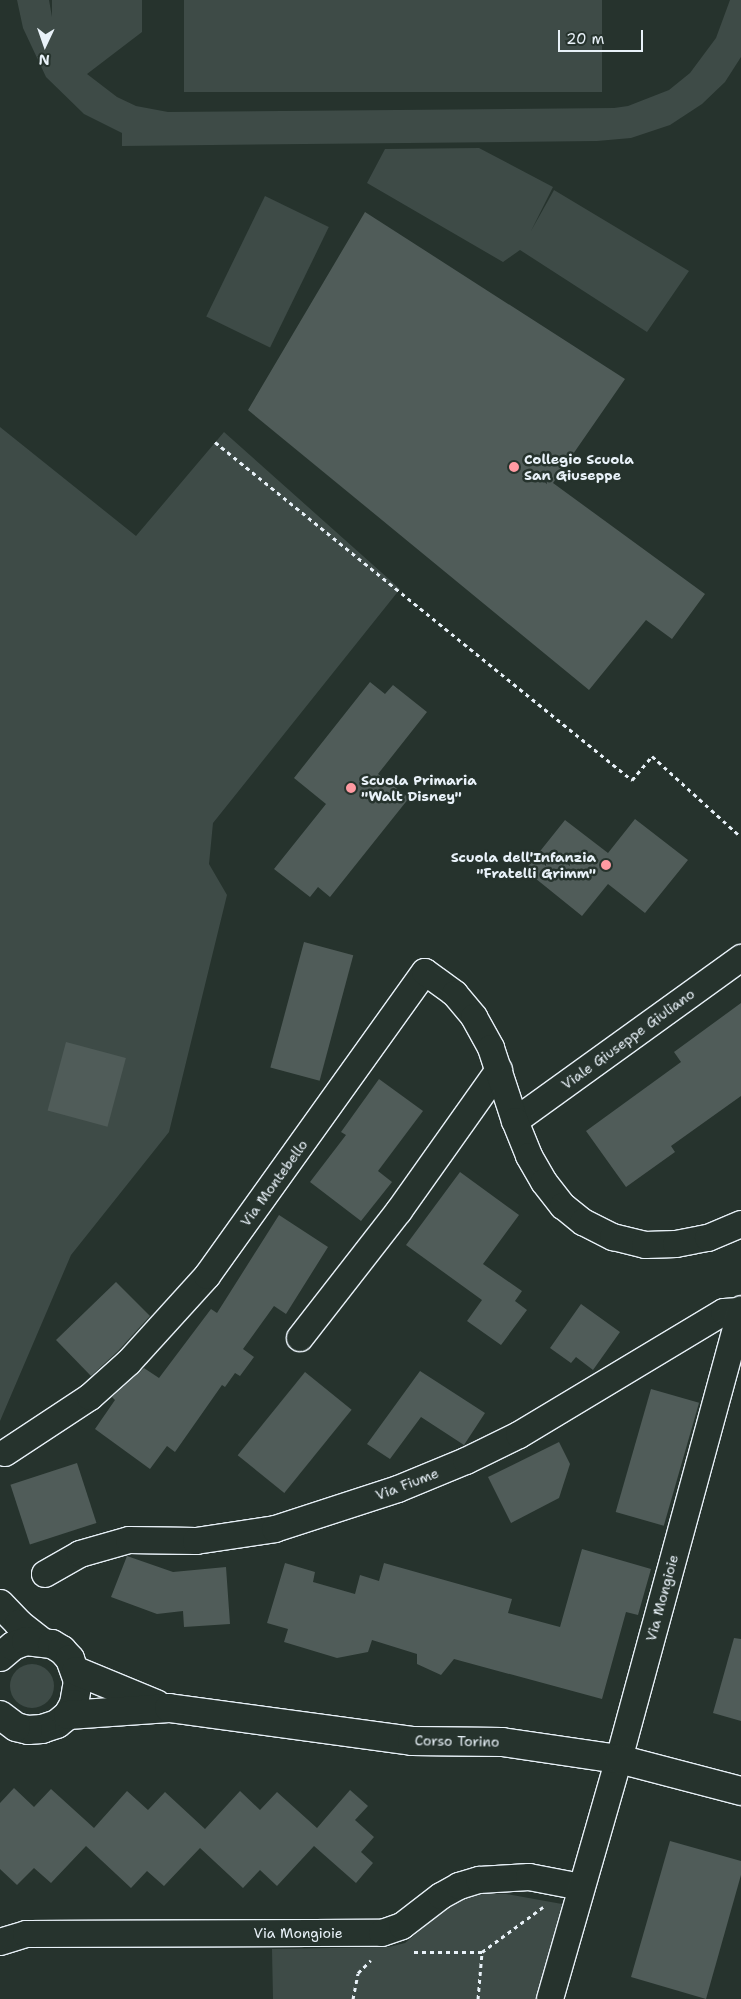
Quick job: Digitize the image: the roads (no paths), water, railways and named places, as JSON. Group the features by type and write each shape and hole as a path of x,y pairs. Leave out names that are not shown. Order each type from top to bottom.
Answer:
{"main road":[{"path":"0,1604 41,1641 62,1650 76,1672 78,1693 68,1715 57,1724 42,1729 28,1730 5,1725"},
{"path":"0,1657 13,1646 26,1641 41,1641"},
{"name":"Corso Torino","path":"76,1672 169,1708"},
{"name":"Corso Torino","path":"68,1715 169,1708 412,1741 502,1742 619,1759 741,1791"}],"street":[{"name":"Viale Giuseppe Giuliano","path":"514,1121 741,958"},
{"name":"Via Montebello","path":"5,1453 90,1397 129,1362 207,1276 426,972 455,994 474,1017 491,1048 514,1121 532,1162 544,1182 563,1206 584,1222 613,1237 645,1245 676,1244 708,1238 741,1224"},
{"path":"300,1338 399,1211 498,1070"},
{"name":"Via Fiume","path":"45,1574 80,1554 129,1540 196,1540 275,1529 398,1489 466,1461 519,1435 724,1312 740,1310"},
{"name":"Via Mongioie","path":"550,1999 577,1886 619,1759 740,1310"},
{"name":"Via Mongioie","path":"0,1942 26,1934 382,1933 402,1926 441,1896 459,1886 479,1880 529,1878 577,1886"}],"place":[{"name":"Collegio Scuola San Giuseppe","path":"514,467"},
{"name":"Scuola Primaria \"Walt Disney\"","path":"351,788"},
{"name":"Scuola dell'Infanzia \"Fratelli Grimm\"","path":"606,865"}]}
